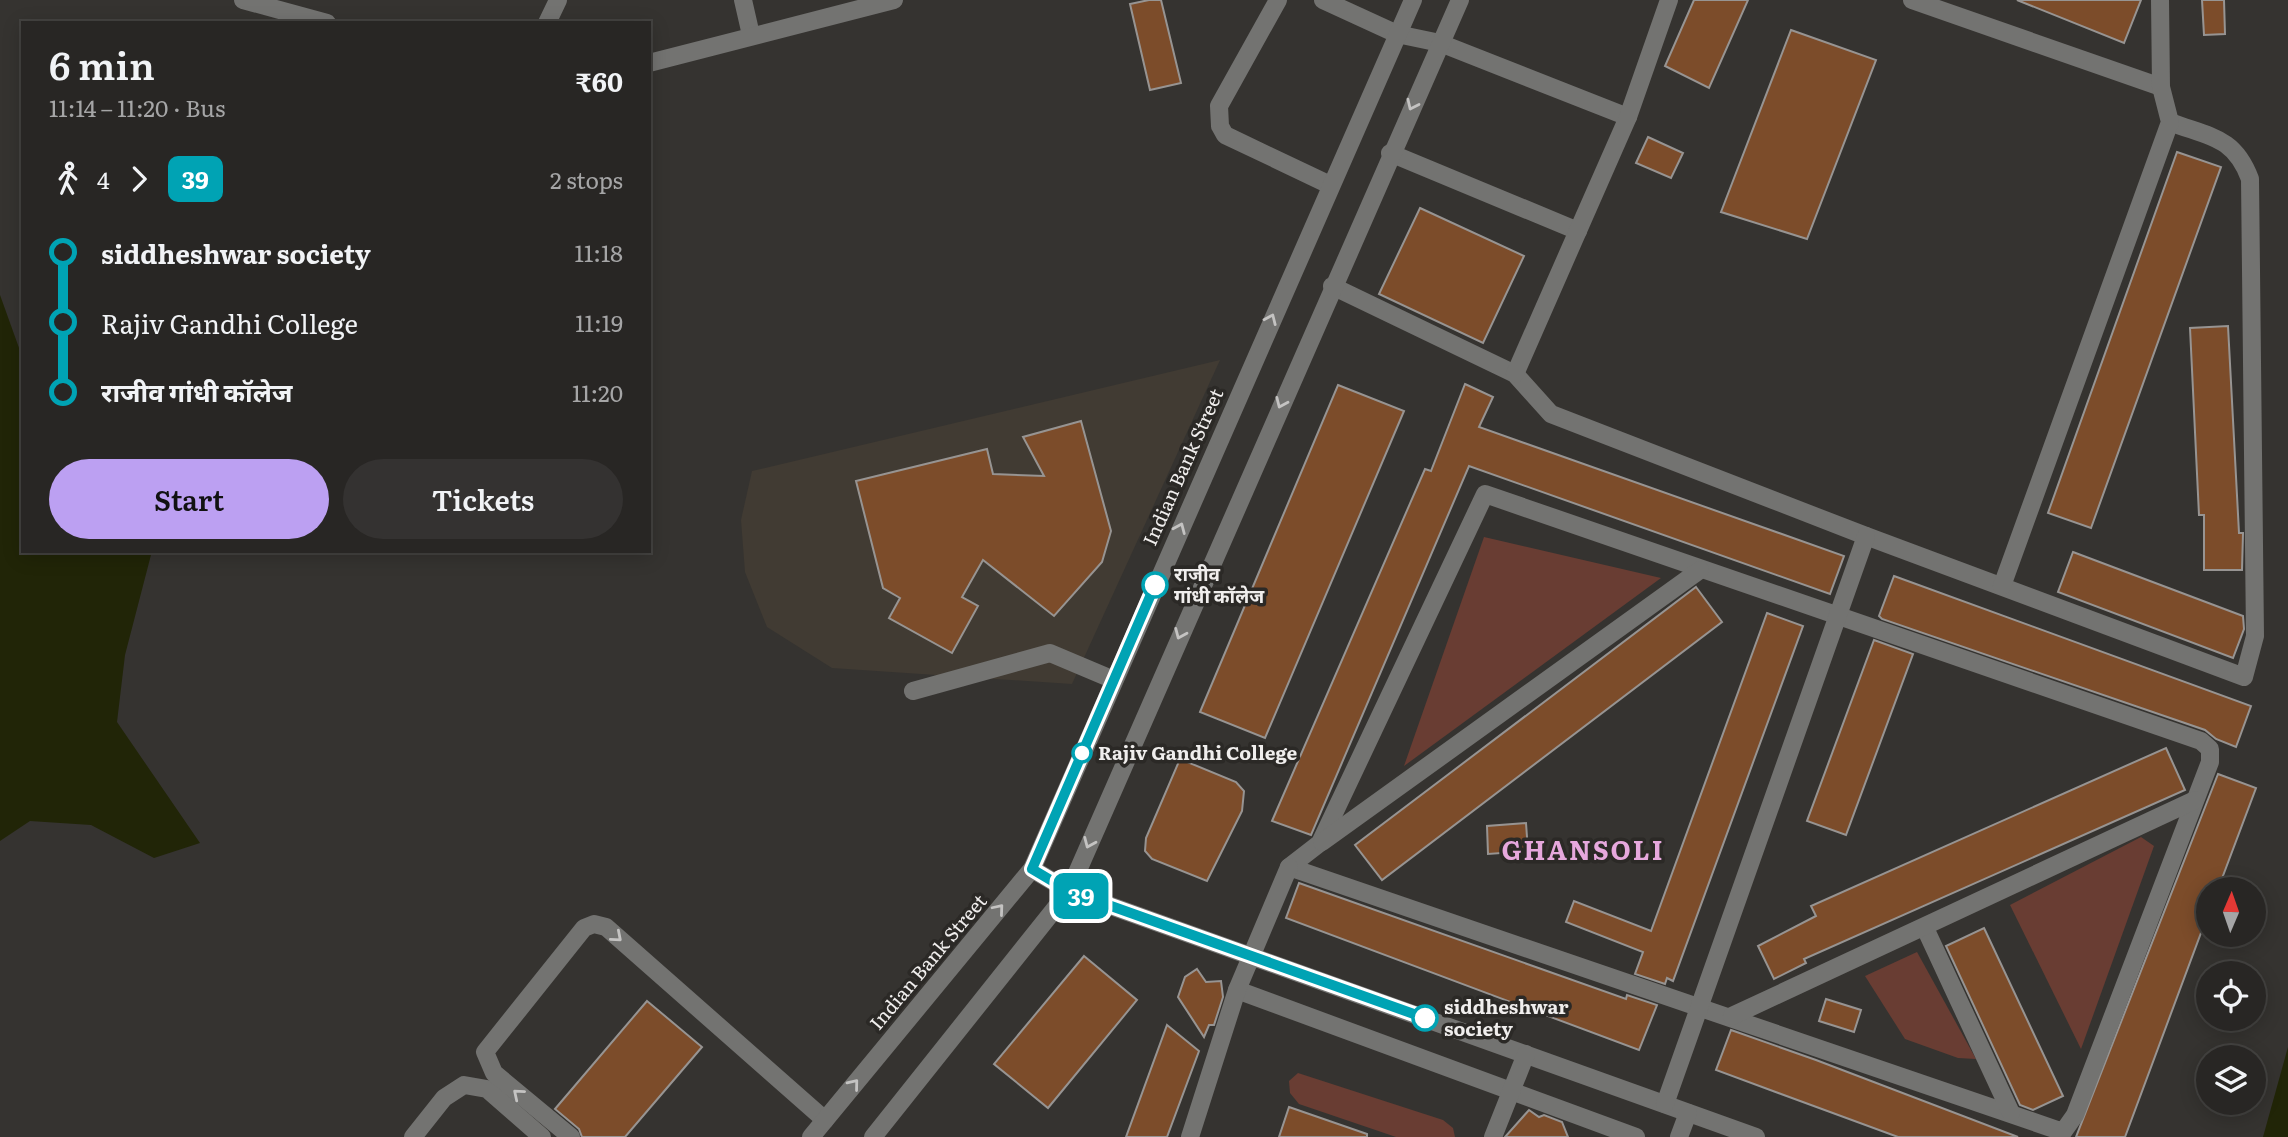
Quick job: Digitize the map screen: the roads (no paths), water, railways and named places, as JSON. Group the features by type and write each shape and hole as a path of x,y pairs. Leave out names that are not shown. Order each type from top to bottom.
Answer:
{"street":[{"path":"243,0 320,21"},
{"path":"548,21 558,0"},
{"path":"743,0 751,35"},
{"path":"651,62 894,0"},
{"path":"1278,0 1219,106 1220,126 1225,135 1330,185"},
{"path":"1324,0 1397,34 1440,43 1628,117"},
{"name":"Indian Bank Street","path":"811,1137 1032,869 1413,0"},
{"path":"873,1137 1069,891 1390,153 1460,0"},
{"path":"1515,374 1628,117 1669,0"},
{"path":"1912,0 2161,87"},
{"path":"2002,586 2169,122 2161,87 2160,0"},
{"path":"1332,286 1515,374 1551,414 1866,536 2244,677 2255,636 2250,179 2243,160 2230,145 2169,122"},
{"path":"1390,153 1578,231"},
{"path":"1289,867 1732,1016 2069,1134 2210,762 2210,749 2201,741 1485,494 1320,843"},
{"path":"1665,1104 1866,536"},
{"path":"1191,1137 1237,990 1289,867 1700,570"},
{"path":"913,691 1050,653 1114,680"},
{"path":"1732,1016 2195,800"},
{"path":"1032,869 1069,891 1756,1137"},
{"path":"571,1137 494,1073 485,1052 584,928 594,924 606,927 825,1120"},
{"path":"1925,928 2011,1113"},
{"path":"1237,990 1636,1137"},
{"path":"1493,1137 1526,1054"},
{"path":"413,1137 444,1098 464,1085 487,1089 542,1137"},
{"path":"1679,1137 1688,1113"}],"place":[{"name":"राजीव गांधी कॉलेज","path":"1155,585"},
{"name":"Rajiv Gandhi College","path":"1082,753"},
{"name":"siddheshwar society","path":"1425,1018"}],"district":[{"name":"GHANSOLI","path":"1583,851"}]}
